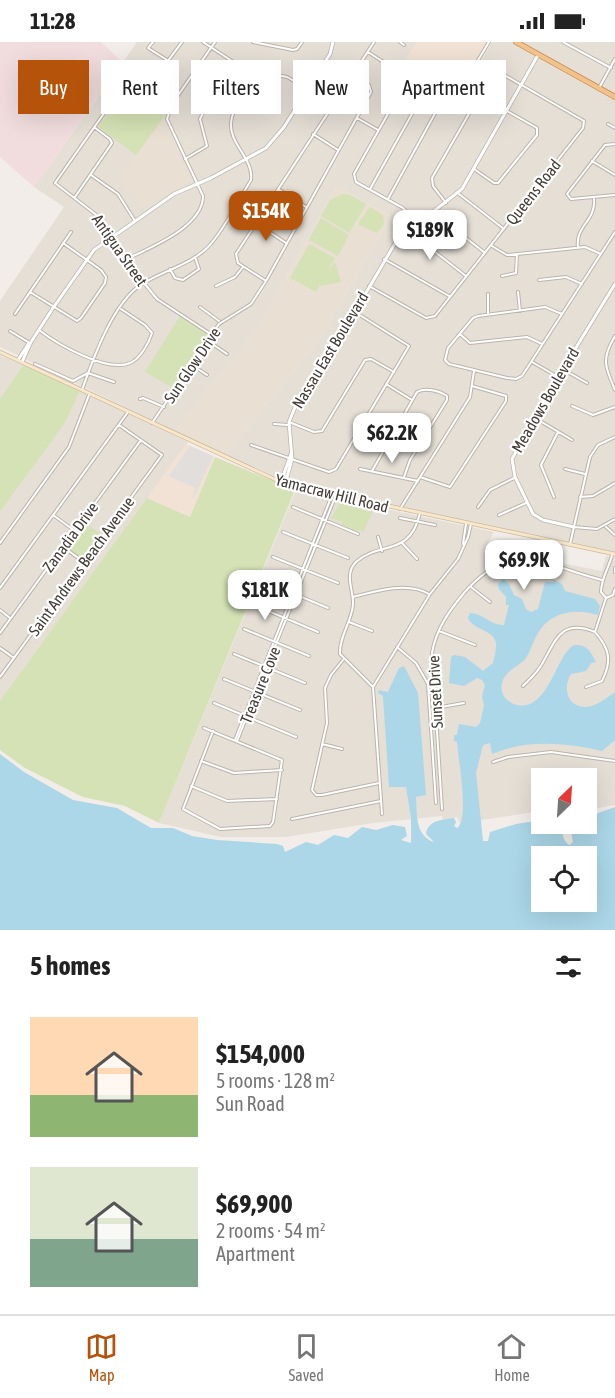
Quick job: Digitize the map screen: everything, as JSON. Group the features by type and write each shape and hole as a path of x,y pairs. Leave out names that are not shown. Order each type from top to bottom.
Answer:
{"highway":[{"path":"516,42 615,97"}],"main road":[{"name":"Yamacraw Hill Road","path":"0,352 283,483 613,554"}],"street":[{"path":"153,42 148,48 166,60"},
{"path":"169,60 182,42"},
{"path":"203,42 229,60"},
{"path":"203,60 215,42"},
{"path":"253,42 293,50 303,42"},
{"path":"326,60 333,42"},
{"path":"362,60 374,42"},
{"path":"400,42 404,45"},
{"path":"479,60 489,42"},
{"path":"563,42 610,68"},
{"path":"368,52 381,60"},
{"name":"Nassau East Boulevard","path":"283,483 291,458 288,423 300,395 336,344 397,240 459,194 538,55"},
{"path":"599,88 615,59"},
{"path":"446,203 433,186 432,178 491,73 499,72 522,84"},
{"path":"128,259 188,225 203,202 198,183 167,119 172,104 191,77"},
{"name":"Queens Road","path":"369,286 428,319 435,316 584,126 582,119 522,84"},
{"path":"474,169 494,183 498,183 537,135 538,130 535,127 507,111"},
{"path":"20,361 53,308 98,247 174,194 246,160 273,142 293,112"},
{"path":"75,198 112,143 94,127 103,114"},
{"path":"185,159 207,146 200,119 202,114"},
{"path":"82,390 103,336 130,296 144,283 195,257 208,247 251,180 251,171 231,125 234,114"},
{"path":"266,281 243,267 236,261 235,255 326,114"},
{"name":"Sun Glow Drive","path":"152,423 220,322 251,304 359,114"},
{"path":"388,114 353,176 356,182 410,213 418,224"},
{"path":"370,189 412,114"},
{"path":"388,199 435,114"},
{"path":"357,118 379,130"},
{"path":"608,124 615,128"},
{"name":"Antigua Street","path":"94,127 55,183 94,212 157,299 212,335"},
{"path":"313,134 339,151"},
{"path":"615,144 605,145 567,195 571,199 615,195"},
{"path":"592,161 615,175"},
{"path":"91,175 118,194 135,221"},
{"path":"279,189 307,207"},
{"path":"459,194 504,229"},
{"path":"578,247 578,235 594,212 593,198"},
{"path":"436,210 447,223 485,253"},
{"path":"256,223 287,243"},
{"path":"412,228 421,241 466,276"},
{"path":"15,314 71,232"},
{"path":"562,314 549,307 488,314 473,318 446,351 445,360 449,364 474,371 516,379 522,376 615,234"},
{"path":"30,292 74,321 81,318 106,281 103,272 63,243"},
{"path":"491,245 504,255 578,247 589,248 601,254"},
{"path":"502,276 516,273 516,254"},
{"path":"170,269 177,279 183,280 200,269 195,257"},
{"path":"384,260 451,297"},
{"path":"216,286 235,277 243,267"},
{"path":"539,280 566,277 582,284"},
{"name":"Meadows Boulevard","path":"574,526 539,519 531,513 515,477 512,457 562,369 615,284"},
{"path":"518,292 520,311"},
{"path":"488,294 488,314"},
{"path":"200,307 220,322"},
{"path":"39,330 62,347 94,359 123,365 129,364 137,358 152,333 150,328 121,309"},
{"path":"252,445 328,472 335,470 409,346 354,312"},
{"path":"10,331 30,343"},
{"path":"460,334 470,343 527,337 543,344"},
{"path":"615,336 606,352 605,361 615,390"},
{"path":"208,341 227,354"},
{"path":"274,424 288,423 314,432 322,431 364,360 375,361 394,372"},
{"path":"532,362 558,377"},
{"path":"35,364 73,381 88,373 114,382"},
{"path":"192,365 207,375"},
{"path":"562,369 587,383"},
{"path":"400,509 470,397 474,371"},
{"path":"386,384 412,400"},
{"path":"360,469 450,487 506,401 506,396 472,386"},
{"path":"372,471 417,392 424,390 447,396 404,477"},
{"path":"0,543 69,447 89,394"},
{"path":"140,399 143,398 164,407"},
{"path":"572,406 593,415 615,407"},
{"path":"0,588 129,412"},
{"path":"534,418 572,440"},
{"path":"119,425 141,440"},
{"path":"554,497 541,465 558,432"},
{"path":"570,544 585,474 593,451 603,442 615,437"},
{"name":"Saint Andrews Beach Avenue","path":"0,677 162,455 141,440"},
{"name":"Zanadia Drive","path":"0,633 141,440"},
{"path":"565,469 585,474"},
{"path":"478,507 490,490 515,477"},
{"path":"580,497 593,496 615,483"},
{"name":"Treasure Cove","path":"236,741 326,520 334,495"},
{"path":"500,515 526,503"},
{"path":"293,507 358,534"},
{"path":"373,687 343,660 340,654 340,645 349,622 353,597 349,583 352,568 362,559 402,543 417,522 420,513"},
{"path":"53,515 75,531"},
{"path":"400,518 435,525"},
{"path":"574,526 594,530 606,526 615,519"},
{"path":"382,814 373,687 430,594 458,559 468,524"},
{"path":"606,526 615,535"},
{"path":"284,532 348,558"},
{"path":"378,537 382,551"},
{"path":"402,543 417,559"},
{"path":"63,547 84,562"},
{"path":"606,598 601,592 602,580 609,570 613,554"},
{"path":"273,557 338,583"},
{"path":"526,559 523,579 526,581 529,580 532,560"},
{"name":"Sunset Drive","path":"442,809 432,653 438,630 470,586 490,567 510,560 526,559 565,567 602,580"},
{"path":"609,570 615,571"},
{"path":"263,581 328,608"},
{"path":"470,586 490,602"},
{"path":"353,597 390,589 422,590 430,594"},
{"path":"595,632 606,598 613,595 615,589"},
{"path":"254,605 318,632"},
{"path":"0,610 11,618"},
{"path":"349,622 372,631"},
{"path":"523,686 542,665 558,635 574,627 595,632 608,650 609,660 602,681 586,687"},
{"path":"244,629 309,656"},
{"path":"438,630 475,645"},
{"path":"0,648 14,658"},
{"path":"397,648 416,663 428,684 436,803"},
{"path":"234,654 305,683"},
{"path":"343,660 331,675 325,688 327,723 312,786 316,795 379,783"},
{"path":"224,679 300,710"},
{"path":"214,703 296,737"},
{"path":"435,708 464,703"},
{"path":"204,728 282,760 277,799 270,826 220,829 185,813 183,806 213,732"},
{"path":"322,744 342,749"},
{"path":"493,762 508,757 551,752 615,761"},
{"path":"201,760 234,773 282,771"},
{"path":"191,786 227,801 277,799"},
{"path":"292,819 381,801"}],"shaded area":[{"path":"0,42 101,42 120,60 101,60 101,92 89,109 89,60 18,60 18,114 85,114 34,187 0,157"},
{"path":"137,42 416,42 407,60 381,60 381,114 506,114 506,60 482,60 492,42 512,42 615,100 615,553 287,482 226,454 319,339 391,216 336,186 259,327 175,431 0,347 0,301 64,207 34,187 86,114 89,114 89,110 101,93 101,114 179,114 179,60 124,60"},
{"path":"416,42 491,42 481,60 406,60"},
{"path":"521,42 615,42 615,94"},
{"path":"162,120 163,127 177,149 175,150 190,179 189,182 143,208 119,178"},
{"path":"336,186 391,216 319,339 226,454 175,431 259,327"},
{"path":"0,355 23,365 0,399"},
{"path":"80,391 188,442 0,701 0,512 65,423"},
{"path":"186,444 215,457 190,517 147,498"},
{"path":"190,446 213,456 192,498 196,488 169,476"},
{"path":"296,490 494,532 485,548 602,571 606,556 615,558 615,805 597,808 597,768 531,768 531,813 462,823 457,817 443,821 442,816 373,823 286,837 221,837 159,823"}],"green space":[{"path":"107,114 165,114 136,155 101,129 99,125"},
{"path":"342,194 350,195 366,204 349,233 321,216 330,200"},
{"path":"370,207 383,215 384,224 377,233 359,225"},
{"path":"321,218 349,235 338,256 309,240"},
{"path":"309,244 335,258 327,271 335,262 341,282 320,286 320,284 316,292 290,278"},
{"path":"180,316 208,334 208,337 175,389 145,372"},
{"path":"23,365 80,391 65,423 0,512 0,399"},
{"path":"215,457 295,490 159,823 125,806 83,797 25,768 0,750 0,701 147,498 190,517"},
{"path":"346,501 374,508 363,533 331,518 340,503"},
{"path":"84,522 101,534 83,559 65,547"}],"water":[{"path":"503,579 509,584 514,595 522,599 526,609 531,612 538,609 545,582 554,582 552,579 562,584 565,591 595,599 600,606 598,615 581,612 565,613 543,626 526,658 506,675 502,689 506,699 515,705 532,703 545,690 569,649 574,645 583,646 596,662 591,663 586,671 571,674 567,684 568,695 574,704 589,707 615,692 615,740 602,751 561,744 533,744 492,754 490,743 483,745 476,773 483,841 488,841 490,832 531,822 531,834 563,834 565,841 570,845 573,842 571,834 597,834 597,813 615,807 615,930 0,930 0,754 24,772 73,800 117,808 151,828 173,828 192,836 217,840 277,844 283,846 285,852 306,842 318,845 334,835 348,838 362,827 376,830 393,825 405,827 407,836 401,840 411,843 411,818 406,787 389,787 383,696 378,693 379,690 388,692 399,668 404,666 418,693 426,795 416,797 418,824 423,835 434,842 426,834 427,829 433,823 454,818 456,822 454,826 457,828 461,823 463,801 457,742 454,741 454,735 457,735 459,724 476,727 480,723 485,685 477,678 464,686 449,683 451,657 454,655 465,657 483,671 493,663 496,648 494,638 473,625 468,617 470,613 475,614 495,624 504,625 509,605 506,605 506,597 498,584"}]}
